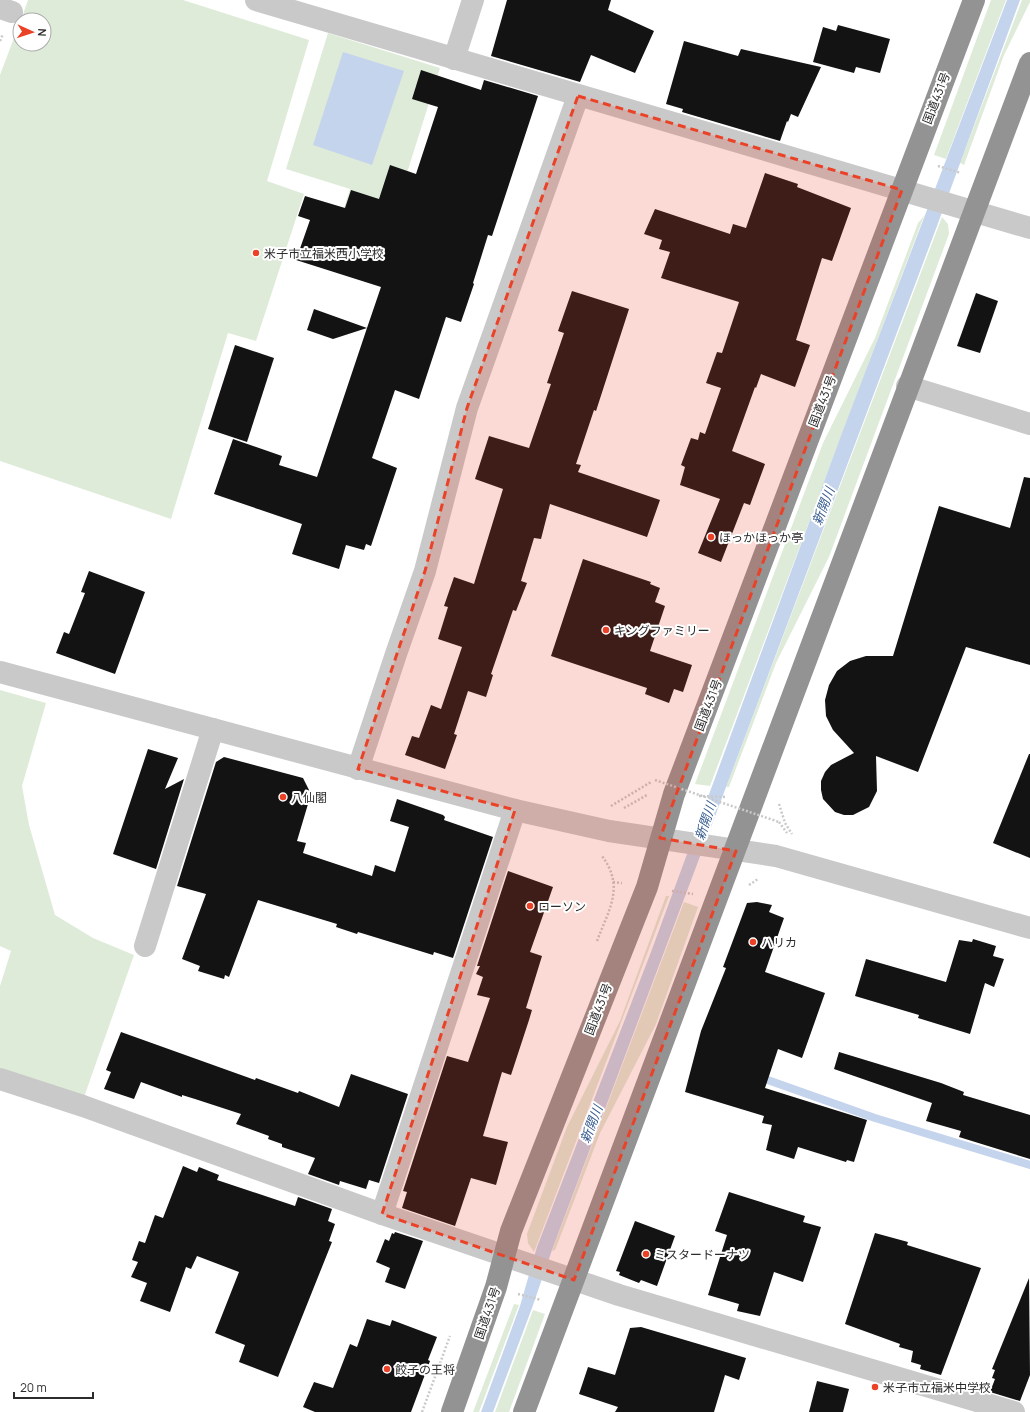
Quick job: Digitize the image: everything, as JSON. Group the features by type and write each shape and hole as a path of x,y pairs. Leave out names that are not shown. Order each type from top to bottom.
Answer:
{"highway":[{"name":"国道431号","path":"452,1412 496,1287 511,1258 511,1231 666,839 679,779 907,191 974,0"},
{"path":"524,1412 567,1278 728,849 907,386 969,210 1030,63"}],"street":[{"path":"256,0 1030,228"},
{"path":"454,59 473,0"},
{"path":"358,769 425,571 467,408 578,96"},
{"path":"907,386 1030,424"},
{"path":"0,672 515,810 609,831 776,856 1030,928"},
{"path":"145,946 213,729"},
{"path":"382,1214 515,810"},
{"path":"0,1079 83,1106 382,1214 567,1278 626,1297 1014,1412"}],"path":[{"path":"936,165 961,173"},
{"path":"656,789 661,774"},
{"path":"614,803 655,780 779,822"},
{"path":"606,809 623,808 650,793"},
{"path":"689,795 727,797"},
{"path":"778,799 785,823 794,836"},
{"path":"612,882 623,883"},
{"path":"667,890 695,894"},
{"path":"514,1292 545,1301"},
{"path":"422,1412 452,1331"}],"highlighted area":[{"path":"578,96 902,190 660,838 736,851 574,1280 382,1214 515,810 358,769 425,571 467,408"}],"green space":[{"path":"28,0 183,0 309,40 267,181 304,194 256,341 228,333 171,519 0,461 0,75 12,43 12,52 52,52 52,12 24,12"},
{"path":"991,0 1006,0 946,159 934,155"},
{"path":"1022,0 1030,0 1030,2 1004,55 964,165 960,163"},
{"path":"328,33 440,68 395,211 374,217 344,208 350,189 286,169"},
{"path":"924,216 710,786 695,784 823,443 875,338 918,223"},
{"path":"942,217 948,224 949,234 829,557 776,663 729,787 726,787"},
{"path":"0,690 46,703 22,786 29,825 55,915 93,938 134,955 83,1100 0,1073 0,986 11,951 0,946"},
{"path":"666,896 669,896 534,1252 528,1243 527,1234 567,1127 620,1021"},
{"path":"684,902 698,907 656,1024 600,1133 555,1250 552,1251"},
{"path":"514,1304 519,1305 479,1412 473,1412"},
{"path":"533,1310 545,1314 509,1412 495,1412"}],"water":[{"name":"新開川","path":"1007,0 1020,0 937,226 552,1250 493,1412 481,1412 520,1306 537,1247 651,952 842,433"},
{"path":"343,52 404,71 372,165 313,145"}],"building":[{"path":"507,0 611,0 608,10 654,31 635,73 591,55 580,82 491,56"},
{"path":"838,25 890,39 880,73 856,67 854,73 813,62 823,27 836,31"},
{"path":"684,41 738,56 741,49 821,67 798,117 791,114 780,141 682,112 683,109 666,104"},
{"path":"421,70 481,90 484,80 538,96 492,236 488,235 461,322 446,317 419,399 395,390 372,458 397,468 371,546 366,544 364,550 346,545 339,569 292,554 302,524 214,494 233,439 282,456 279,465 317,477 381,287 296,260 310,220 298,216 305,196 345,208 351,190 379,199 390,165 416,174 438,107 412,99"},
{"path":"765,173 798,184 797,187 851,208 832,261 822,258 796,340 810,345 795,387 761,374 756,388 755,387 732,451 765,464 750,505 744,503 721,562 698,553 720,499 680,485 685,467 681,465 691,438 698,440 700,432 705,434 721,388 706,383 717,352 722,353 739,302 661,278 670,252 659,249 662,240 644,234 655,209 730,234 733,224 746,228"},
{"path":"572,291 629,309 596,411 594,410 576,464 581,465 578,472 660,500 647,537 550,504 541,539 534,538 521,581 527,583 516,611 513,610 491,674 493,675 486,697 468,691 454,734 457,735 445,769 405,755 412,736 419,738 431,705 441,709 462,647 438,639 448,607 444,606 454,577 474,584 503,489 475,479 489,436 529,448 551,384 547,383 564,333 558,331"},
{"path":"976,293 998,301 980,353 957,346"},
{"path":"314,309 367,328 333,339 307,330"},
{"path":"235,345 274,358 247,442 208,429"},
{"path":"1024,477 1030,478 1030,665 966,647 918,772 876,756 877,791 869,807 853,815 844,815 835,812 823,799 821,781 825,772 831,765 854,753 833,730 826,716 825,700 829,685 837,671 850,661 866,656 893,656 939,506 1010,528"},
{"path":"583,559 651,582 650,584 660,588 655,602 665,606 650,651 692,665 683,692 674,689 669,703 645,694 647,688 551,656"},
{"path":"89,571 145,592 115,674 56,653 64,632 69,634 85,593 81,592"},
{"path":"148,749 178,758 165,789 184,779 156,869 113,854"},
{"path":"1030,754 1030,858 993,843"},
{"path":"224,757 303,778 311,794 297,841 306,843 303,853 372,876 375,865 395,872 409,827 390,821 397,799 443,815 445,817 444,820 493,837 453,958 434,952 433,955 358,932 357,934 336,927 337,924 258,900 229,977 225,975 224,979 198,971 200,966 182,959 206,894 177,886 216,762"},
{"path":"508,871 553,887 530,952 542,956 526,1008 532,1010 511,1075 502,1072 483,1136 508,1142 496,1185 471,1178 455,1226 402,1208 407,1192 403,1191 447,1056 468,1062 490,998 477,995 483,977 476,974 480,966 477,966"},
{"path":"757,902 772,905 769,912 784,918 765,972 825,993 802,1058 778,1049 765,1088 867,1120 854,1162 847,1160 846,1162 798,1147 794,1159 766,1150 772,1125 762,1123 764,1116 685,1092 701,1031 726,968 723,967 747,903"},
{"path":"973,939 996,946 993,956 1004,959 994,987 985,983 970,1034 918,1018 919,1015 855,996 866,959 946,982 959,940 972,942"},
{"path":"121,1032 255,1080 256,1078 298,1093 299,1091 339,1107 351,1074 408,1094 379,1183 369,1180 366,1189 340,1181 339,1185 308,1174 315,1158 282,1147 282,1144 268,1139 269,1136 236,1124 241,1114 182,1095 182,1097 141,1082 134,1099 104,1089 111,1072 106,1070"},
{"path":"839,1052 941,1083 964,1092 963,1095 1030,1115 1030,1159 959,1137 961,1131 926,1121 932,1103 834,1069"},
{"path":"183,1166 197,1172 199,1167 219,1175 217,1180 295,1206 298,1197 332,1209 328,1221 335,1224 329,1241 332,1242 278,1377 239,1362 245,1345 215,1333 239,1272 197,1256 191,1269 186,1267 170,1312 140,1301 147,1283 131,1277 138,1262 132,1260 139,1241 145,1243 155,1215 163,1218"},
{"path":"729,1192 805,1216 803,1222 821,1227 803,1282 774,1272 760,1316 737,1311 739,1304 708,1295 727,1235 715,1231"},
{"path":"635,1221 675,1236 657,1286 641,1280 639,1283 619,1275 620,1272 616,1271"},
{"path":"395,1232 423,1241 405,1289 385,1282 390,1268 376,1262 385,1239 389,1241 392,1233 394,1234"},
{"path":"875,1233 908,1242 907,1245 981,1268 941,1375 920,1369 921,1365 911,1362 913,1351 899,1347 900,1344 845,1324"},
{"path":"1029,1278 1030,1375 1020,1401 990,1392 995,1379 992,1378 995,1370 992,1369"},
{"path":"367,1319 390,1326 392,1320 437,1337 428,1360 430,1361 411,1412 315,1412 303,1407 314,1382 333,1388 350,1344 357,1347"},
{"path":"641,1327 746,1358 739,1380 725,1375 714,1412 615,1412 618,1407 579,1394 588,1367 615,1375 630,1328"},
{"path":"817,1381 849,1389 843,1412 809,1412"}],"waterway":[{"path":"759,1077 875,1118 1030,1165"}],"place":[{"name":"米子市立福米西小学校","path":"256,253"},
{"name":"ほっかほっか亭","path":"711,537"},
{"name":"キングファミリー","path":"606,630"},
{"name":"八仙閣","path":"283,797"},
{"name":"ローソン","path":"530,906"},
{"name":"ハリカ","path":"753,942"},
{"name":"ミスタードーナツ","path":"646,1254"},
{"name":"餃子の王将","path":"387,1369"},
{"name":"米子市立福米中学校","path":"875,1387"}]}
